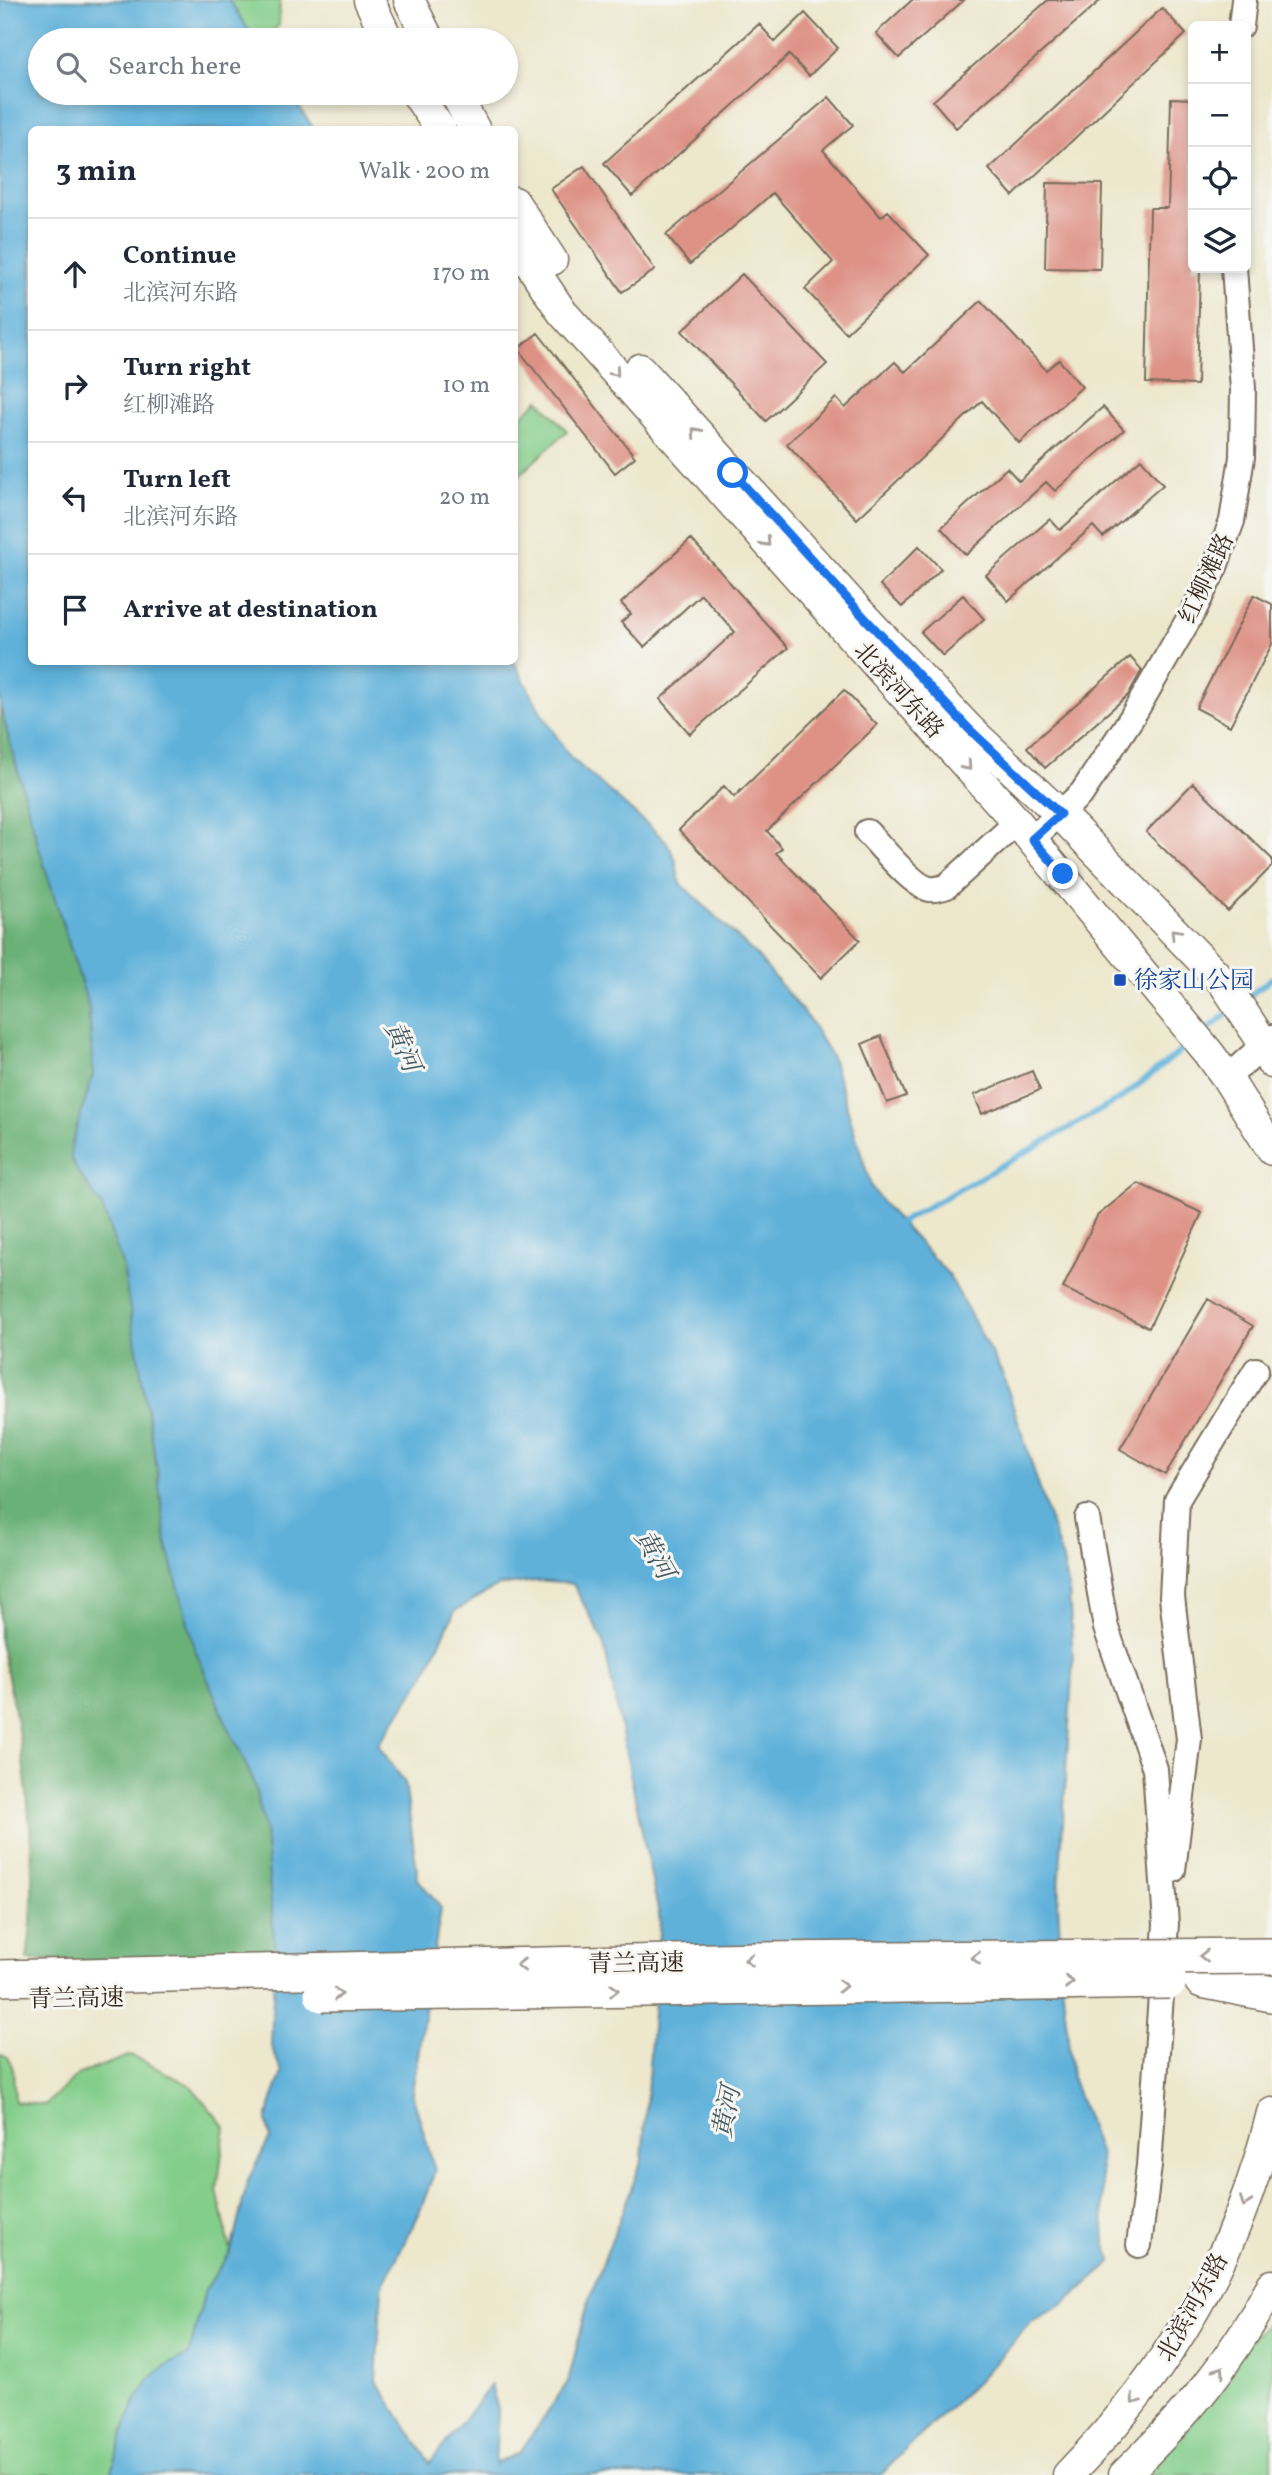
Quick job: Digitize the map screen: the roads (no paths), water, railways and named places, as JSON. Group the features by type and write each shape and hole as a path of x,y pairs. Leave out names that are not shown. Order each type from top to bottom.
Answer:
{"highway":[{"name":"青兰高速","path":"0,1978 758,1960 1272,1956"},
{"name":"青兰高速","path":"0,1999 1202,1980"},
{"path":"1202,1980 1272,1980"},
{"path":"1202,1980 1272,1994"}],"main road":[{"path":"369,0 382,28"},
{"path":"409,0 423,28"},
{"path":"424,105 438,126"},
{"path":"462,105 473,126"},
{"name":"北滨河东路","path":"518,208 578,300 604,330 969,729 1060,814 1223,982 1264,1041"},
{"name":"北滨河东路","path":"518,246 562,312 1024,830 1209,1053 1272,1150"},
{"name":"北滨河东路","path":"1068,2475 1108,2434 1134,2402 1202,2298 1238,2221 1272,2113"},
{"path":"1124,2475 1185,2414 1210,2384 1233,2353 1272,2285"}],"street":[{"path":"1242,21 1244,0"},
{"name":"红柳滩路","path":"867,832 916,882 930,890 947,886 1024,830 1060,814 1082,793 1132,717 1194,610 1215,567 1232,521 1242,457 1243,389 1234,273"},
{"path":"1227,1078 1264,1041"},
{"path":"1139,2245 1149,2166 1166,1924 1189,1740 1172,1597 1177,1500 1256,1370"},
{"path":"1087,1518 1106,1628 1155,1769 1166,1924"}],"water":[{"name":"黄河","path":"0,0 229,0 247,28 28,28 28,105 298,105 312,126 28,126 28,665 516,665 542,714 570,757 666,841 675,858 682,885 757,956 809,1019 832,1058 871,1186 884,1205 949,1275 1003,1375 1063,1561 1069,1590 1073,1660 1058,1904 1063,1992 1072,2077 1100,2155 1105,2242 1112,2260 1064,2304 1032,2321 978,2381 881,2475 111,2475 129,2416 144,2388 164,2367 189,2355 205,2290 231,2251 248,2180 270,2138 267,2120 282,2073 271,2045 275,1949 265,1830 254,1782 196,1652 166,1541 157,1468 123,1267 102,1206 71,1158 71,1147 93,1075 89,1008 40,851 0,706","holes":["536,1581 573,1584 603,1640 660,1920 642,2160 588,2302 568,2382 520,2452 495,2464 498,2410 491,2385 430,2463 376,2380 382,2287 418,2216 435,2171 412,2093 441,1908 418,1879 405,1783 378,1745 423,1678 455,1611 498,1586"]}],"waterway":[{"path":"1243,1001 1272,978"},
{"path":"1202,1034 1232,1010"},
{"path":"894,1226 1120,1099 1191,1043"}],"place":[{"name":"徐家山公园","path":"1120,980"}]}
